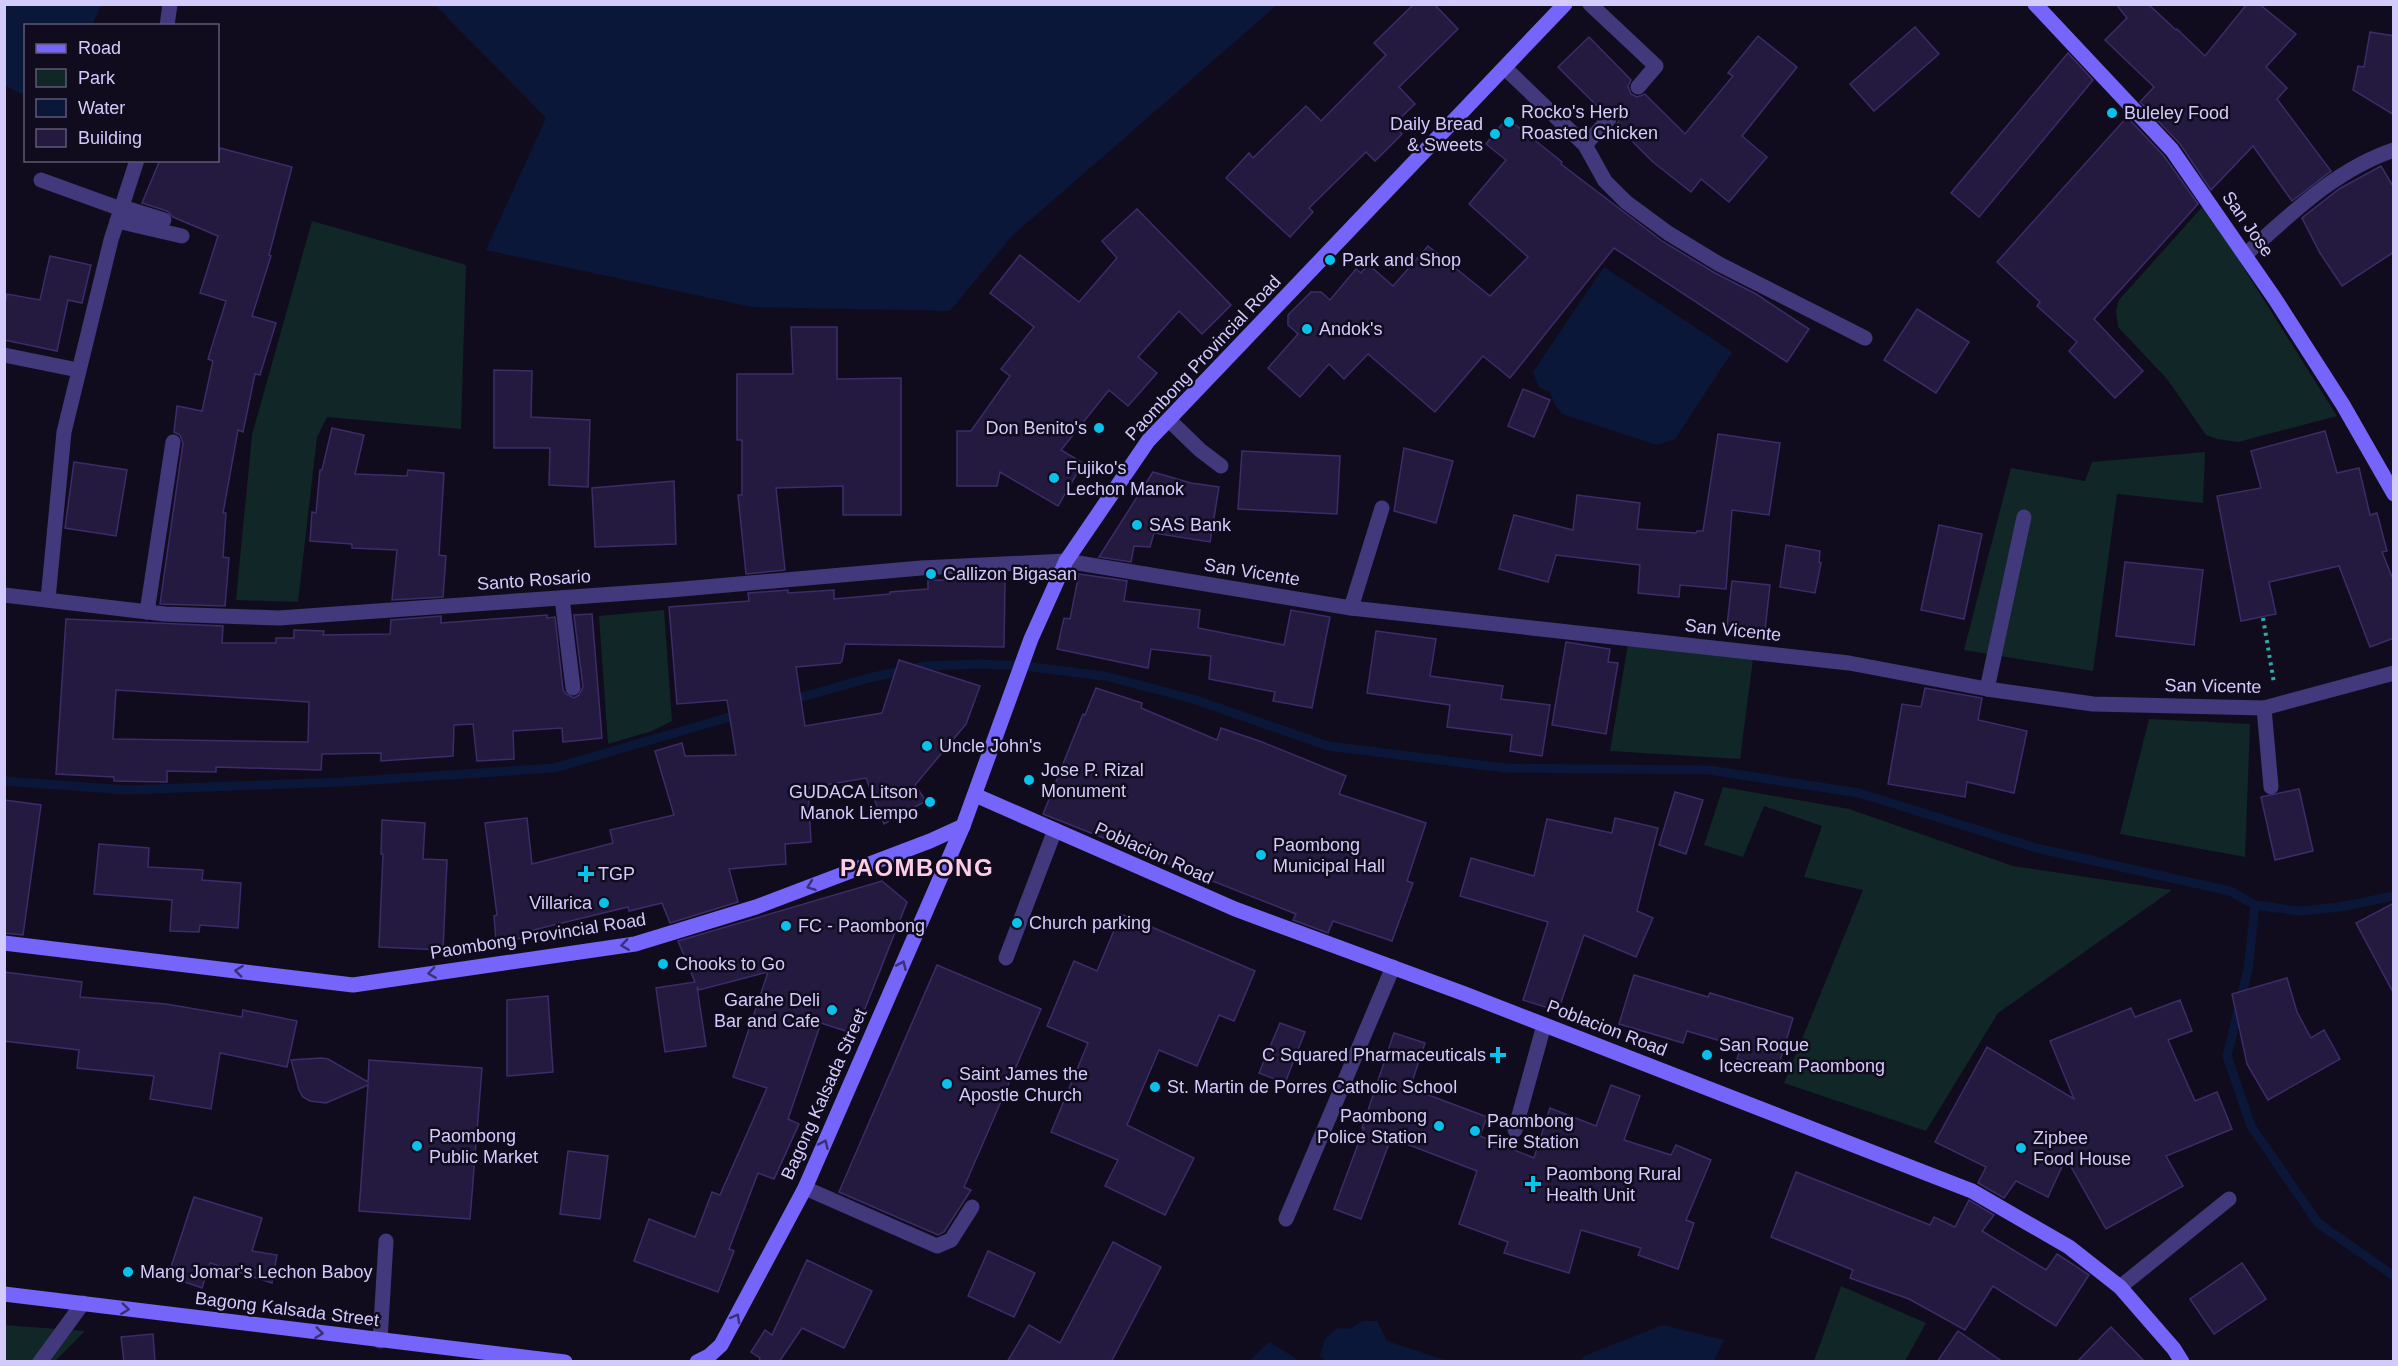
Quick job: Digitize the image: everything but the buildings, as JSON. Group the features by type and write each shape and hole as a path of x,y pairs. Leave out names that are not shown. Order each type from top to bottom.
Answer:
{"main road":[{"name":"Paombong Provincial Road","path":"4,944 353,985 635,944 756,907 930,841 963,826 1030,639 1066,561 1148,441 1565,4"},
{"name":"San Jose","path":"2035,4 2172,150 2246,254 2343,405 2394,494"},
{"name":"Poblacion Road","path":"975,795 1235,909 1393,967 1972,1191 2069,1247 2120,1287 2174,1349 2182,1362"},
{"name":"Bagong Kalsada Street","path":"698,1361 709,1356 721,1345 805,1188 963,826"},
{"name":"Bagong Kalsada Street","path":"4,1294 565,1362"}],"street":[{"path":"167,24 170,4"},
{"path":"1590,4 1656,66 1638,87"},
{"path":"1505,68 1585,145 1605,181 1626,202 1668,233 1719,264 1865,339"},
{"path":"1585,145 1609,119"},
{"path":"2246,254 2302,204 2354,168 2394,150"},
{"path":"48,599 64,432 120,212 136,162"},
{"path":"41,180 182,236"},
{"path":"120,212 164,220"},
{"path":"4,355 78,370"},
{"path":"1169,420 1200,450 1221,465"},
{"path":"147,612 172,442"},
{"path":"1351,608 1382,508"},
{"path":"1987,689 2024,517"},
{"name":"Santo Rosario","path":"4,595 147,612 279,618 561,598 921,568 1066,561"},
{"name":"San Vicente","path":"1066,561 1351,608 1849,663 1987,689 2093,704 2271,706 2394,673"},
{"path":"561,598 573,688"},
{"path":"2271,706 2271,787"},
{"path":"1006,958 1055,830"},
{"path":"1286,1219 1393,967"},
{"path":"1515,1130 1544,1025"},
{"path":"805,1188 937,1246 951,1240 972,1207"},
{"path":"2120,1287 2229,1199"},
{"path":"380,1341 386,1241"},
{"path":"40,1362 83,1303"}],"path":[{"path":"2263,618 2271,706"}],"green space":[{"path":"2204,205 2337,416 2238,442 2206,435 2167,379 2118,327 2116,311 2119,300"},
{"path":"312,221 466,265 461,429 327,417 317,437 298,602 236,600 252,435"},
{"path":"2205,452 2203,503 2117,494 2093,671 1964,650 2011,468 2085,481 2092,462"},
{"path":"664,610 672,721 652,731 608,744 599,616"},
{"path":"1628,644 1753,659 1740,759 1610,751"},
{"path":"2149,719 2250,724 2245,857 2120,834"},
{"path":"1723,787 1849,809 2013,866 2172,890 1998,1013 1926,1131 1784,1083 1863,890 1804,877 1822,826 1764,806 1743,857 1704,845"},
{"path":"1841,1286 1926,1323 1905,1361 1814,1361"},
{"path":"4,1325 85,1331 55,1361 5,1361"}],"water":[{"path":"5,4 101,4 92,24 24,24 24,95 5,86"},
{"path":"435,5 1277,5 1013,235 950,311 752,307 486,250 546,118"},
{"path":"1604,267 1732,352 1675,439 1657,445 1562,414 1555,405 1550,392 1539,387 1533,372"},
{"path":"1363,1321 1377,1321 1387,1341 1448,1361 1325,1361 1320,1355 1325,1339 1337,1328 1350,1329"},
{"path":"1663,1325 1724,1340 1714,1361 1581,1361 1584,1356"},
{"path":"1269,1342 1300,1361 1250,1361"}],"waterway":[{"path":"791,700 869,678 925,666 980,664 1023,666 1105,676 1193,699 1328,746 1505,768 1709,770 1859,793 2036,848 2230,891 2255,905 2299,911 2340,907 2394,896"},
{"path":"4,781 127,790 341,782 554,768 740,714"},
{"path":"2255,905 2248,970 2227,1056 2251,1126 2318,1223 2394,1276"}],"place":[{"name":"Buleley Food","path":"2112,113"},
{"name":"Rocko's Herb Roasted Chicken","path":"1509,122"},
{"name":"Daily Bread & Sweets","path":"1495,134"},
{"name":"Park and Shop","path":"1330,260"},
{"name":"Andok's","path":"1307,329"},
{"name":"Don Benito's","path":"1099,428"},
{"name":"Fujiko's Lechon Manok","path":"1054,478"},
{"name":"SAS Bank","path":"1137,525"},
{"name":"Callizon Bigasan","path":"931,574"},
{"name":"Uncle John's","path":"927,746"},
{"name":"Jose P. Rizal Monument","path":"1029,780"},
{"name":"GUDACA Litson Manok Liempo","path":"930,802"},
{"name":"Paombong Municipal Hall","path":"1261,855"},
{"name":"TGP","path":"586,874"},
{"name":"Villarica","path":"604,903"},
{"name":"Church parking","path":"1017,923"},
{"name":"FC - Paombong","path":"786,926"},
{"name":"Chooks to Go","path":"663,964"},
{"name":"Garahe Deli Bar and Cafe","path":"832,1010"},
{"name":"C Squared Pharmaceuticals","path":"1498,1055"},
{"name":"San Roque Icecream Paombong","path":"1707,1055"},
{"name":"Saint James the Apostle Church","path":"947,1084"},
{"name":"St. Martin de Porres Catholic School","path":"1155,1087"},
{"name":"Paombong Police Station","path":"1439,1126"},
{"name":"Paombong Fire Station","path":"1475,1131"},
{"name":"Paombong Public Market","path":"417,1146"},
{"name":"Zipbee Food House","path":"2021,1148"},
{"name":"Paombong Rural Health Unit","path":"1533,1184"},
{"name":"Mang Jomar's Lechon Baboy","path":"128,1272"}],"district":[{"name":"PAOMBONG","path":"917,867"}]}
